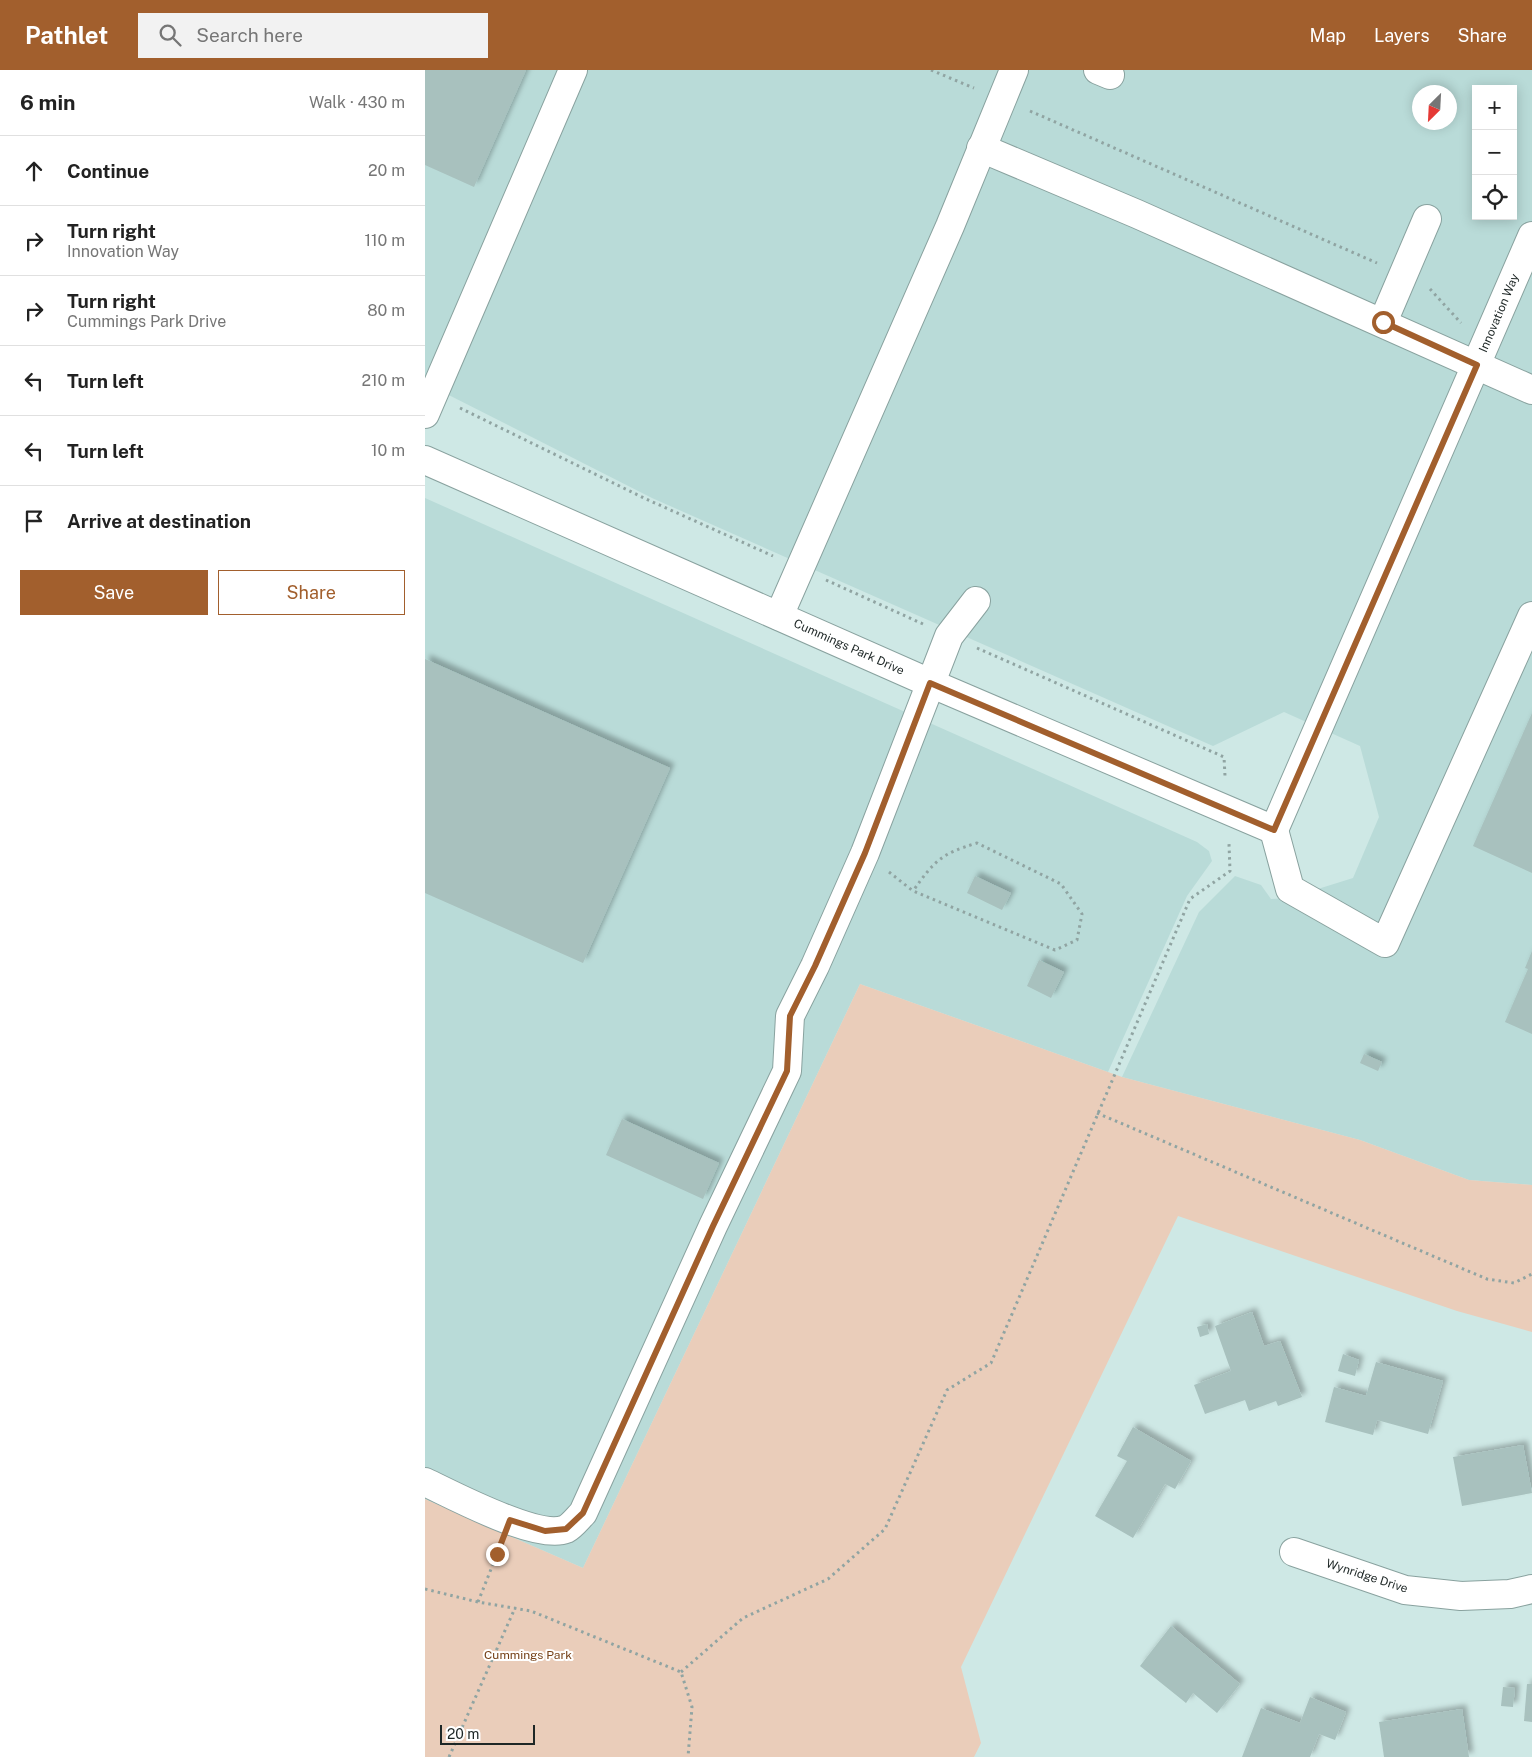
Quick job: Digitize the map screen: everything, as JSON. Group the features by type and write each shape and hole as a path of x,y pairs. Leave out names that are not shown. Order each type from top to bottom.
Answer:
{"street":[{"path":"425,414 573,70"},
{"path":"779,616 1014,70"},
{"path":"981,148 1078,188 1383,322 1532,390"},
{"path":"1383,322 1427,219"},
{"name":"Innovation Way","path":"1274,830 1532,236"},
{"name":"Cummings Park Drive","path":"425,460 930,683 1274,830"},
{"path":"425,1482 510,1520 545,1531 566,1529 583,1513 713,1226 787,1071 790,1016 815,966 865,853 949,636 976,601"},
{"path":"1274,830 1290,889 1385,943 1532,616"},
{"name":"Wynridge Drive","path":"1293,1552 1405,1590 1461,1596 1510,1594 1532,1589"}],"path":[{"path":"931,70 975,89"},
{"path":"1025,110 1382,265"},
{"path":"1428,288 1467,329"},
{"path":"865,853 913,891 1055,950 1077,940 1082,914 1061,884 977,843 951,851 930,867 913,891"},
{"path":"681,1672 743,1618 828,1579 885,1529 947,1390 991,1363 1190,899 1230,871"},
{"path":"1097,1113 1487,1279 1514,1283 1532,1274"},
{"path":"478,1602 510,1520"},
{"path":"425,1589 478,1602 531,1611 681,1672"},
{"path":"449,1757 515,1608"},
{"path":"681,1672 692,1707 688,1757"}],"shaded area":[{"path":"425,70 1532,70 1532,1185 1469,1180 1360,1140 1122,1077 1199,912 1235,876 1261,885 1271,899 1289,898 1353,878 1379,817 1360,746 1284,712 1213,746 652,498 425,383"},
{"path":"425,498 1197,842 1209,851 1212,861 1187,896 1108,1072 860,984 583,1568 425,1499"}],"green space":[{"name":"Cummings Park","path":"860,984 1122,1077 1360,1140 1469,1180 1532,1185 1532,1332 1457,1311 1178,1216 961,1667 981,1743 974,1757 425,1757 425,1499 583,1568"}],"building":[{"path":"425,70 526,70 474,187 425,165"},
{"path":"425,659 670,768 583,963 425,893"},
{"path":"1532,713 1532,873 1473,846"},
{"path":"975,876 1011,893 1002,910 967,893"},
{"path":"1532,951 1532,1034 1505,1022 1528,969 1525,968"},
{"path":"1039,960 1064,972 1051,998 1027,986"},
{"path":"1364,1054 1382,1062 1378,1071 1360,1063"},
{"path":"622,1119 719,1163 703,1199 606,1155"},
{"path":"1252,1312 1264,1346 1280,1341 1302,1397 1278,1406 1276,1401 1249,1411 1245,1400 1205,1414 1194,1385 1231,1371 1215,1326"},
{"path":"1207,1324 1209,1334 1200,1337 1197,1327"},
{"path":"1343,1354 1359,1360 1355,1376 1338,1371"},
{"path":"1376,1362 1443,1381 1428,1434 1377,1420 1373,1435 1325,1422 1334,1387 1366,1396"},
{"path":"1133,1427 1191,1461 1175,1489 1165,1484 1133,1538 1095,1516 1127,1461 1117,1456"},
{"path":"1523,1445 1532,1493 1462,1506 1453,1457"},
{"path":"1171,1626 1240,1684 1217,1713 1193,1693 1186,1703 1140,1666"},
{"path":"1527,1684 1532,1684 1532,1722 1524,1721"},
{"path":"1503,1687 1515,1688 1513,1707 1501,1706"},
{"path":"1310,1697 1346,1712 1335,1740 1319,1734 1310,1757 1242,1757 1261,1708 1300,1723"},
{"path":"1462,1709 1469,1757 1384,1757 1379,1722"}],"route":[{"path":"497,1554 510,1520 545,1531 566,1529 583,1513 647,1376 713,1226 787,1071 790,1016 815,966 865,853 930,683 1274,830 1477,365 1383,322"}]}
